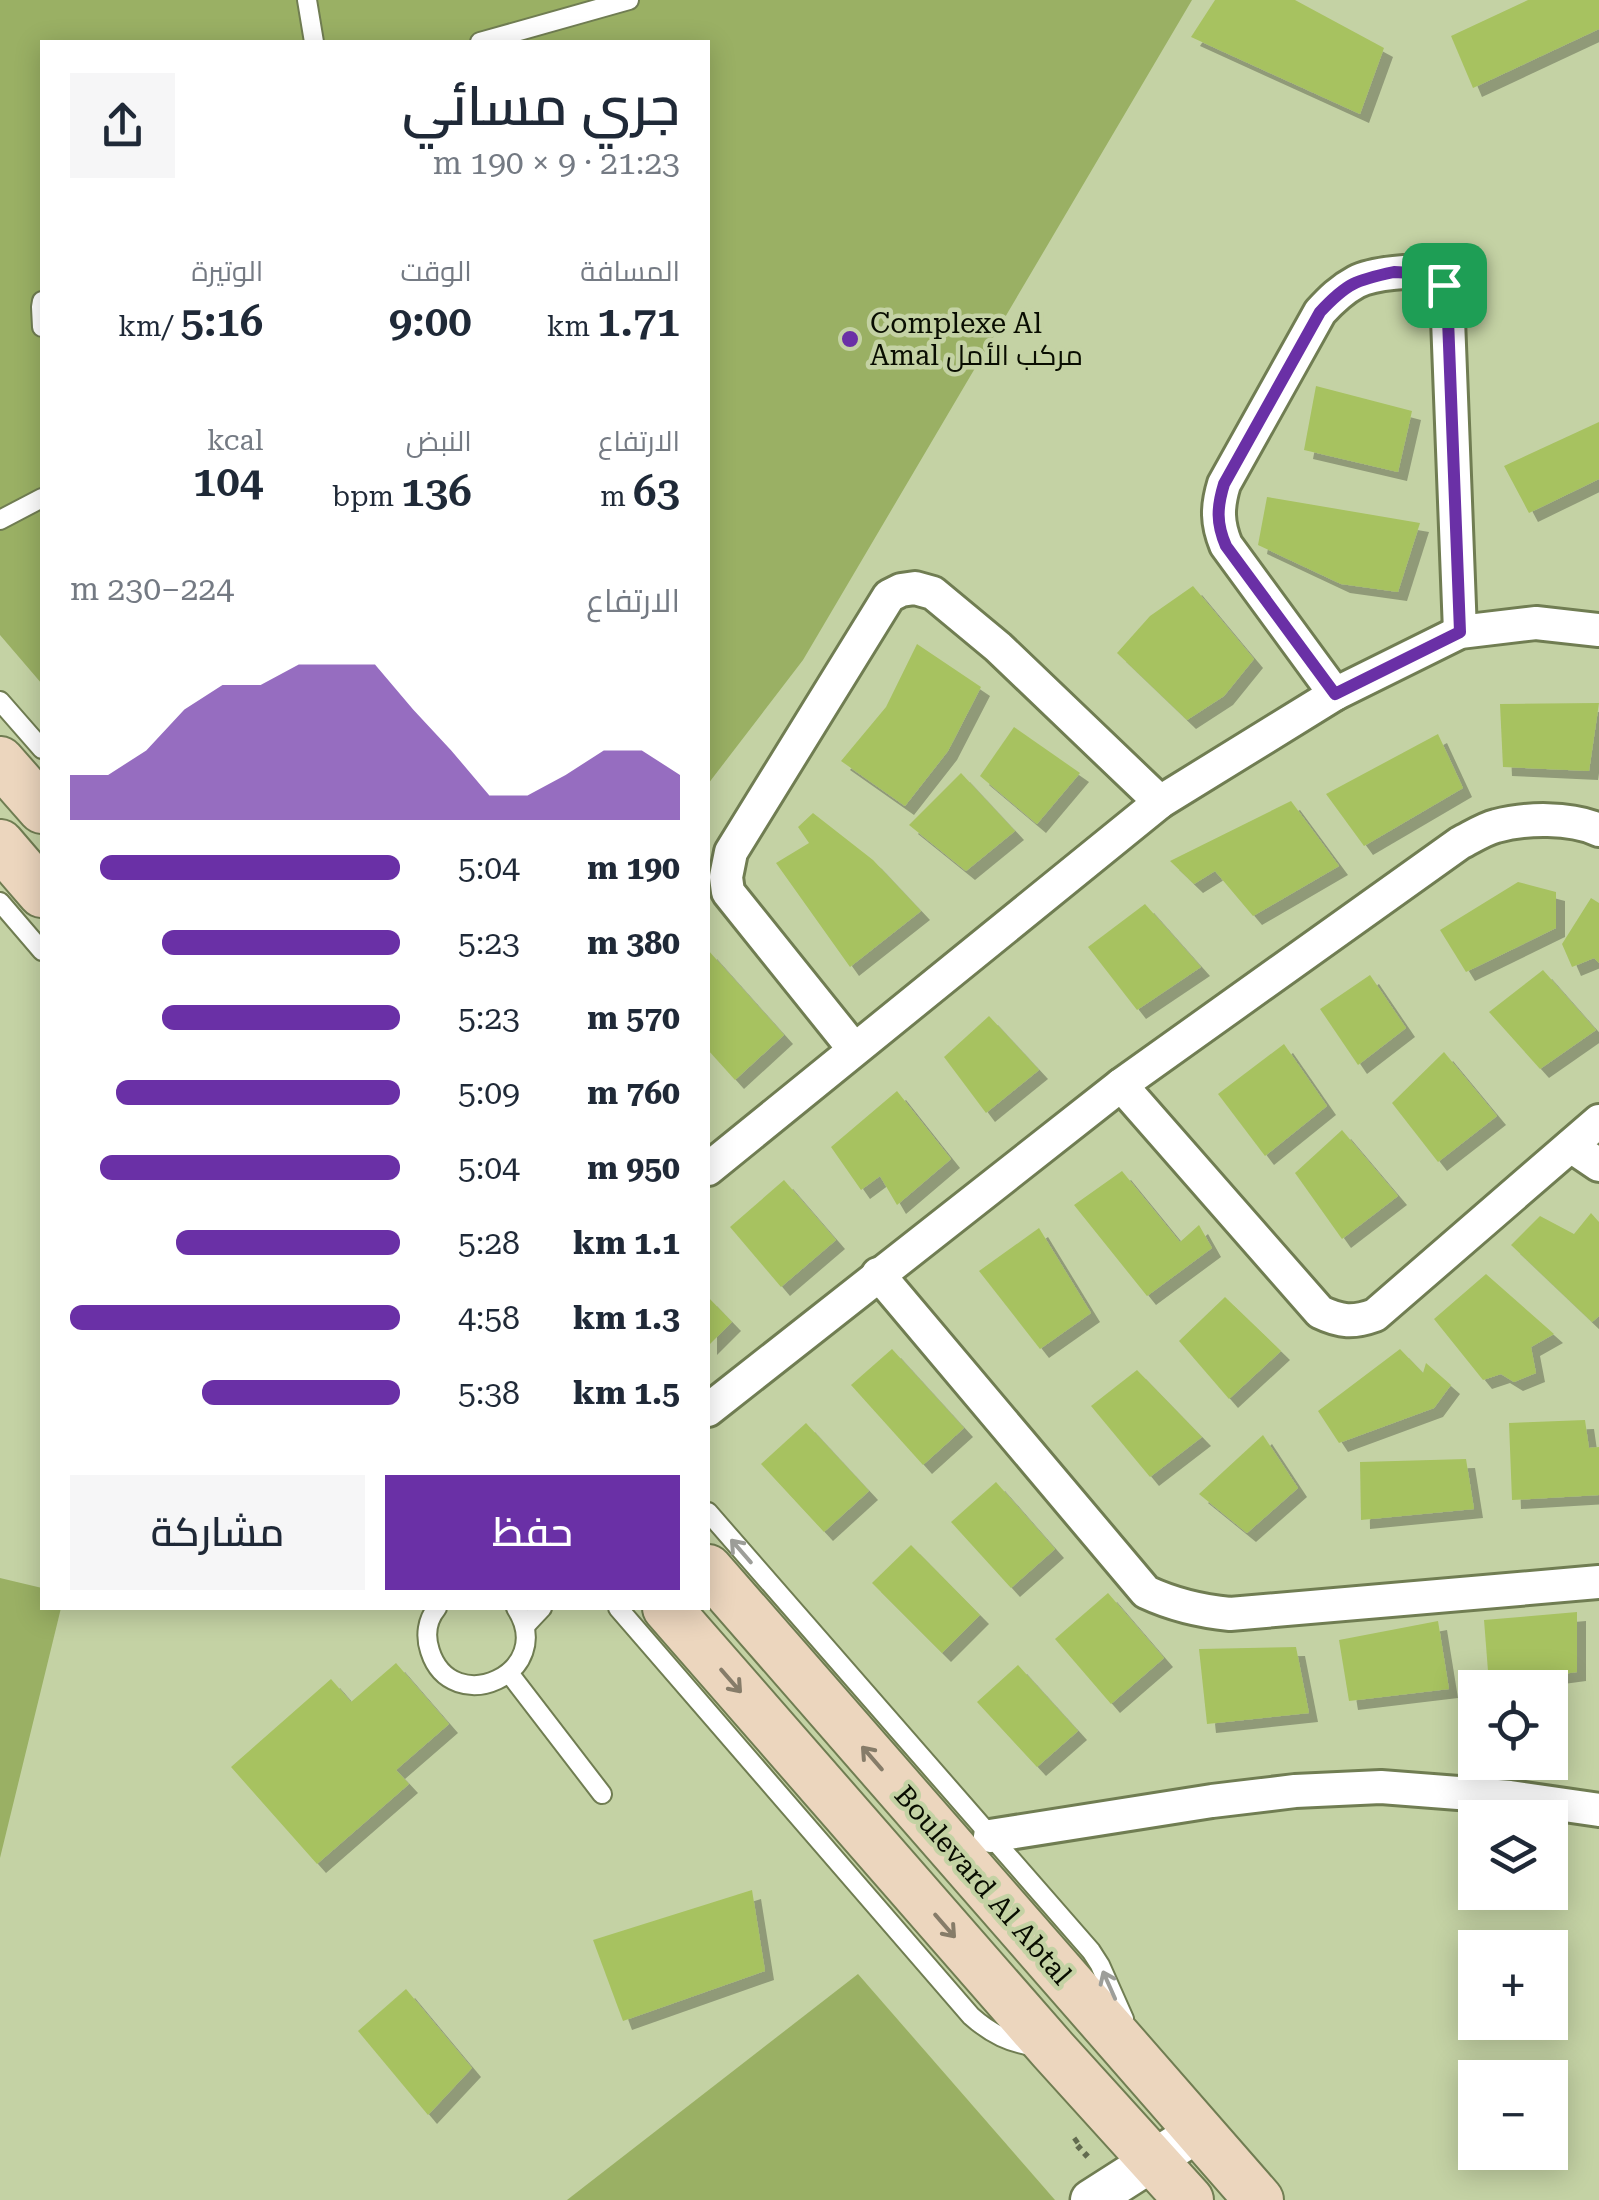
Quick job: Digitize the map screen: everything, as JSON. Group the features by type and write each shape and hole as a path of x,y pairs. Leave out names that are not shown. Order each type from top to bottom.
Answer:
{"main road":[{"path":"0,761 40,807"},
{"path":"0,844 40,891"},
{"name":"Boulevard Al Abtal","path":"710,1572 1229,2165"},
{"name":"Boulevard Al Abtal","path":"669,1610 1175,2189"}],"street":[{"path":"1335,694 1226,546 1219,530 1217,507 1224,484 1320,312 1337,293 1360,279 1394,272 1432,274 1447,293 1460,632"},
{"path":"854,1049 728,892 726,877 731,852 889,596 916,588 932,593 998,647 1160,802"},
{"path":"710,1166 1160,802 1335,694 1460,632 1536,623 1599,630"},
{"path":"710,1408 1121,1084 1460,843 1495,826 1536,819 1599,830"},
{"path":"1121,1084 1320,1312 1339,1322 1356,1322 1374,1315 1599,1121"},
{"path":"1571,1146 1599,1165"},
{"path":"878,1274 1146,1592 1172,1604 1230,1614 1599,1582"},
{"path":"990,1836 1212,1800 1381,1787 1599,1810"},
{"path":"1091,2200 1175,2189 1229,2165"}],"lane":[{"path":"307,0 314,40"},
{"path":"487,40 629,0"},
{"path":"0,520 40,499"},
{"path":"0,700 40,747"},
{"path":"0,902 40,949"},
{"path":"710,1514 1091,1952 1149,2074"},
{"path":"435,1610 427,1629 434,1663 460,1683 478,1686 509,1673 520,1660 526,1644 525,1626 517,1610"},
{"path":"525,1626 540,1610"},
{"path":"620,1610 971,2016 997,2036 1053,2050"},
{"path":"509,1673 602,1794"}],"green space":[{"name":"Complexe Al Amal مركب الأمل","path":"0,0 1192,0 803,660 710,781 710,40 40,40 40,682 0,635"},
{"path":"0,1578 40,1588 40,1610 61,1610 0,1858"},
{"path":"858,1974 1055,2200 567,2200"}],"building":[{"path":"1215,0 1295,0 1384,48 1360,114 1191,37"},
{"path":"1528,0 1599,0 1599,29 1473,88 1451,36"},
{"path":"1316,386 1412,411 1398,472 1304,450"},
{"path":"1599,422 1599,479 1529,513 1504,466"},
{"path":"1267,497 1420,523 1398,592 1341,584 1258,545"},
{"path":"1193,586 1254,659 1224,696 1187,720 1117,653 1150,616"},
{"path":"917,644 981,687 948,751 905,806 841,761 886,707"},
{"path":"1599,703 1589,771 1503,767 1500,704"},
{"path":"1014,727 1080,773 1037,824 980,776"},
{"path":"1438,734 1463,788 1364,846 1326,794"},
{"path":"961,773 1015,831 966,871 909,825"},
{"path":"1291,801 1339,866 1253,916 1215,871 1194,884 1170,861"},
{"path":"813,813 873,860 921,911 850,967 776,863 809,843 798,827"},
{"path":"1518,882 1556,892 1556,928 1466,972 1440,930"},
{"path":"1591,898 1599,903 1599,963 1594,958 1572,967 1562,944"},
{"path":"1145,904 1201,967 1137,1010 1088,947"},
{"path":"710,952 784,1035 735,1080 710,1052"},
{"path":"1543,970 1596,1030 1540,1069 1489,1012"},
{"path":"1370,975 1406,1028 1358,1065 1320,1009"},
{"path":"989,1016 1039,1070 986,1113 944,1057"},
{"path":"1284,1044 1327,1106 1265,1156 1218,1094"},
{"path":"1444,1052 1497,1116 1438,1162 1392,1103"},
{"path":"897,1091 951,1159 897,1205 880,1176 861,1190 831,1147"},
{"path":"1342,1130 1398,1196 1342,1239 1295,1173"},
{"path":"1122,1171 1180,1242 1199,1225 1212,1248 1147,1296 1074,1205"},
{"path":"784,1180 836,1240 781,1287 730,1227"},
{"path":"1591,1213 1599,1222 1599,1316 1592,1322 1511,1245 1540,1216 1574,1234"},
{"path":"1039,1228 1091,1313 1040,1349 979,1271"},
{"path":"1486,1274 1554,1334 1531,1347 1536,1373 1514,1382 1501,1374 1483,1380 1434,1319"},
{"path":"1225,1297 1281,1351 1229,1399 1179,1341"},
{"path":"710,1299 732,1322 710,1344"},
{"path":"892,1349 964,1428 923,1465 851,1385"},
{"path":"1400,1349 1423,1373 1426,1363 1451,1385 1434,1408 1339,1443 1318,1411"},
{"path":"1137,1370 1202,1437 1150,1477 1091,1406"},
{"path":"1585,1420 1589,1448 1599,1447 1599,1495 1512,1500 1509,1423"},
{"path":"806,1423 869,1491 824,1532 761,1464"},
{"path":"1263,1435 1298,1488 1247,1533 1199,1494"},
{"path":"1466,1459 1474,1509 1361,1520 1360,1462"},
{"path":"996,1482 1055,1549 1011,1588 951,1522"},
{"path":"911,1545 980,1615 942,1653 872,1583"},
{"path":"1108,1593 1164,1658 1111,1704 1055,1639"},
{"path":"1577,1612 1577,1672 1488,1670 1484,1620"},
{"path":"1438,1621 1449,1689 1349,1701 1339,1640"},
{"path":"1296,1647 1309,1713 1207,1724 1199,1649"},
{"path":"396,1663 449,1724 396,1770 409,1784 317,1864 231,1767 331,1679 351,1702"},
{"path":"1018,1665 1078,1731 1037,1767 977,1702"},
{"path":"752,1890 765,1971 623,2021 593,1940"},
{"path":"406,1989 472,2068 428,2115 358,2031"}],"place":[{"name":"Complexe Al Amal مركب الأمل","path":"850,339"}],"route":[{"path":"1394,272 1432,274 1444,285 1460,632 1335,694 1226,546 1219,530 1217,507 1224,484 1320,312 1337,293 1360,279 1394,272"}]}
